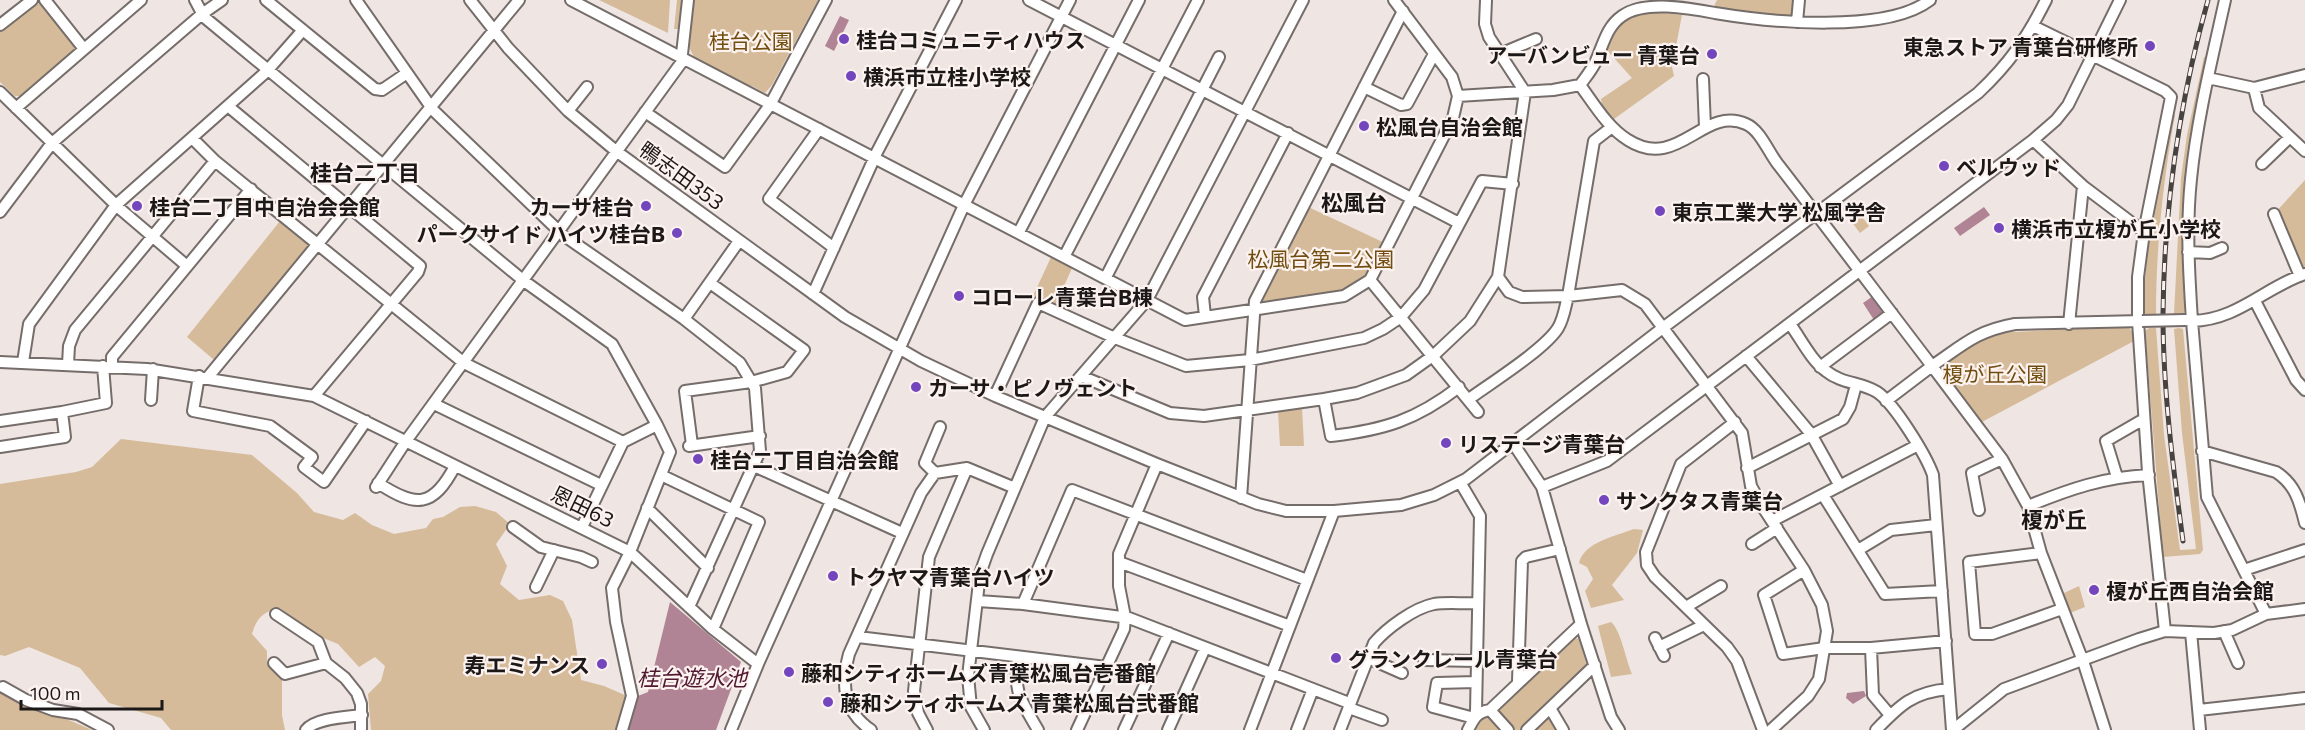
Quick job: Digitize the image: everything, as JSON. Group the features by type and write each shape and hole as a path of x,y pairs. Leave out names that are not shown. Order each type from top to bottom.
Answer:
{"street":[{"path":"0,25 32,0"},
{"path":"45,0 84,49"},
{"path":"16,108 141,0"},
{"path":"195,0 202,14 382,165 524,281 612,344 672,450 630,552 612,588 616,622 632,696 622,730"},
{"path":"0,212 52,143 202,14 222,0"},
{"path":"267,0 375,89 382,90 407,73"},
{"path":"356,0 431,106 563,235 684,319 740,363 755,388 760,451 690,607"},
{"name":"鴨志田353","path":"470,0 508,48 568,111 616,151 813,294 898,350 994,396 1157,464 1241,498 1286,511 1334,511 1401,505 1434,495 1460,482 1978,93 2010,61 2033,26 2046,0"},
{"path":"366,421 324,482 304,467 312,457 270,426 193,411 203,377 318,243 519,0"},
{"path":"571,0 1185,320 1344,296 1370,280 1453,118 1458,96 1452,78 1394,0"},
{"path":"454,466 440,491 430,498 419,500 402,497 377,485 406,441 561,231 682,58 688,0"},
{"path":"645,112 725,167 770,105 826,0"},
{"path":"813,294 875,158 956,0"},
{"path":"1029,0 1460,222"},
{"path":"731,730 830,501 964,205 1070,0"},
{"path":"1019,232 1138,0"},
{"path":"1064,257 1197,0"},
{"path":"984,730 971,707 968,676 980,574 1045,417 1147,300 1303,0"},
{"path":"1081,376 1170,413 1204,416 1324,399 1368,390 1406,375 1434,355 1470,321 1498,277 1513,184 1525,92 1489,37 1485,24 1486,0"},
{"path":"1797,22 1799,0"},
{"path":"1458,96 1525,92 1580,85 1595,62 1602,42 1622,16 1641,7 1707,5 1797,22 1821,23 1895,16 1919,8 1930,0"},
{"path":"1542,487 1607,461 2033,140 2056,120 2068,105 2120,0"},
{"path":"2225,0 2208,78 2191,179 2188,320 2207,498 2266,614"},
{"path":"1241,498 1255,301 1403,11"},
{"path":"2033,26 2165,91 2171,97 2144,232 2138,277 2144,419 2165,631"},
{"path":"23,363 28,324 117,205 229,107 268,70 303,30"},
{"path":"1500,54 1536,39"},
{"path":"1364,87 1401,105 1407,104 1434,54"},
{"path":"1106,277 1219,57"},
{"path":"2208,78 2253,88 2305,75"},
{"path":"1703,79 1705,127"},
{"path":"1580,85 1612,127 1628,141 1656,149 1677,145 1698,134 1705,127 1729,119 1748,124 2002,459 2028,506 2041,553 2083,661 2105,730"},
{"path":"568,111 587,87"},
{"path":"2253,88 2259,108 2305,151"},
{"path":"0,92 117,205 187,266"},
{"path":"229,107 420,266 392,304 314,396"},
{"path":"1469,399 1538,348 1557,330 1568,296 1594,141 1612,127"},
{"path":"819,129 769,199 834,248"},
{"path":"1205,316 1203,297 1288,133"},
{"path":"2262,164 2290,137"},
{"path":"192,139 215,161 464,363 623,442"},
{"path":"2033,140 2083,186 2144,232"},
{"path":"68,364 69,346 75,330 215,161"},
{"path":"994,396 1038,303 1115,338 1186,366 1250,360 1364,338 1383,329 1401,316 1424,290 1482,181 1513,184"},
{"path":"2069,324 2083,186"},
{"path":"0,421 106,403 108,366 112,357 251,189"},
{"path":"1886,401 1979,334 1996,328 2015,324 2217,318 2255,301 2302,275 2274,214"},
{"path":"684,319 740,241"},
{"path":"2188,252 2210,254 2222,248"},
{"path":"1498,277 1509,292 1522,297 1568,296 1622,290 1646,304 1742,433 1751,486 1804,570 1822,605 1827,631 1819,679 1814,688 1771,730"},
{"path":"1370,280 1434,355 1478,412"},
{"path":"710,283 804,350 787,372 751,382 685,391 690,445 760,436"},
{"path":"2255,301 2296,380 2305,390"},
{"path":"1820,367 1892,313"},
{"path":"1790,324 1820,367 1837,379 1876,391 1886,401 1928,461 1933,475 1953,730"},
{"path":"1746,356 1812,436 1840,486"},
{"name":"恩田63","path":"0,362 153,369 314,396 630,552 713,629 758,664"},
{"path":"148,394 153,369"},
{"path":"1747,468 1843,419 1850,407 1856,385"},
{"path":"1324,399 1331,436 1370,432 1407,420 1459,387"},
{"path":"434,404 601,485"},
{"path":"0,447 65,437 62,412"},
{"path":"2117,477 2106,441 2144,419"},
{"path":"1735,422 1681,464 1646,552 1647,565 1655,577 1727,646 1737,661 1763,730"},
{"path":"582,527 623,442 657,425"},
{"path":"935,473 925,463 940,427"},
{"path":"1513,443 1542,487 1581,624 1611,717 1619,730"},
{"path":"1752,544 1774,525 1823,495 1918,445"},
{"path":"2202,451 2276,472 2283,477 2298,498 2305,523"},
{"path":"1979,510 1972,473 2002,459"},
{"path":"1077,730 1124,629 1125,617 1119,586 1119,554 1157,464"},
{"path":"754,466 902,533"},
{"path":"871,730 864,725 849,705 844,689 844,672 849,654 921,493 935,473 967,468 1015,488"},
{"path":"927,730 918,713 914,691 928,557 967,468"},
{"path":"661,475 759,522 713,629"},
{"path":"2028,506 2074,487 2117,477 2149,475"},
{"path":"1460,482 1480,516 1474,718"},
{"path":"1023,604 1072,490 1306,580"},
{"path":"1823,495 1885,594 1942,591"},
{"path":"647,508 708,568"},
{"path":"1250,730 1334,511"},
{"path":"1858,550 1891,530 1936,525"},
{"path":"513,527 541,547 592,562"},
{"path":"1518,681 1522,561 1526,557 1560,549"},
{"path":"536,587 554,550"},
{"path":"2244,570 2305,550"},
{"path":"2041,553 1969,562 1975,634 1992,634 2062,609"},
{"path":"1119,562 1290,626"},
{"path":"1804,570 1764,595 1783,654 1824,648 1871,648 1946,641"},
{"path":"1686,608 1721,586"},
{"path":"2161,592 2179,591"},
{"path":"978,601 1023,604 1125,617 1272,672 1382,720"},
{"path":"1340,730 1374,643 1380,636 1417,611 1433,604 1478,603"},
{"path":"1953,730 2004,689 2165,631 2224,632 2266,614 2305,609"},
{"path":"276,614 318,642 326,663 345,678 357,693 362,715 361,730"},
{"path":"1468,730 1480,712 1490,710 1518,681 1581,624"},
{"path":"1659,647 1704,625"},
{"path":"2191,632 2200,730"},
{"path":"2224,632 2238,663"},
{"path":"1124,730 1169,633"},
{"path":"858,638 1106,667"},
{"path":"1168,730 1205,648"},
{"path":"1871,648 1873,695 1890,715"},
{"path":"1018,657 1017,694 1038,730"},
{"path":"1368,658 1402,673"},
{"path":"1424,660 1477,660"},
{"path":"274,663 285,674 326,663"},
{"path":"1527,730 1594,665"},
{"path":"1474,718 1433,707 1437,683 1476,682"},
{"path":"3,687 26,700 53,710 78,714 108,730"},
{"path":"1297,730 1313,689"},
{"path":"1876,730 1890,715 1922,693 1949,689"},
{"path":"2199,710 2305,698"},
{"path":"1550,708 1563,730"},
{"path":"1490,710 1508,730"},
{"path":"306,730 310,725 331,719 362,715"}],"green space":[{"path":"599,0 670,0 668,33"},
{"path":"677,0 683,0 679,29 674,29"},
{"name":"桂台公園","path":"693,0 818,0 772,85 765,93 752,86 749,87 694,57 688,45"},
{"path":"1717,0 1799,0 1797,22 1713,8"},
{"path":"42,3 75,46 74,52 22,96 15,96 0,82 0,30 34,4"},
{"path":"1656,12 1682,15 1672,67 1674,76 1614,119 1603,108 1601,99 1632,78 1605,48 1624,22 1637,16"},
{"path":"2204,57 2206,57 2184,187 2182,240 2185,308 2184,313 2174,314 2181,178 2187,135"},
{"path":"2174,115 2161,214 2156,315 2146,315 2142,308 2148,249"},
{"path":"2305,180 2305,272 2298,268 2274,214"},
{"path":"1851,202 1869,226 1860,233 1842,209"},
{"name":"松風台第二公園","path":"1304,205 1387,244 1370,280 1344,296 1254,309"},
{"path":"284,216 318,243 219,364 187,337"},
{"path":"1052,255 1073,266 1055,306 1033,296"},
{"name":"榎が丘公園","path":"2128,326 2133,333 2134,341 1980,423 1939,367 1965,347 1995,333"},
{"path":"2149,328 2156,328 2164,435 2180,550 2196,549 2182,433 2174,329 2183,329 2203,550 2200,554 2163,557 2145,331"},
{"path":"1302,407 1304,446 1280,446 1278,411"},
{"path":"121,439 252,455 297,493 314,512 343,520 355,513 372,525 394,534 426,528 433,519 443,517 460,507 475,506 496,512 510,524 496,544 507,566 500,584 519,600 550,595 563,601 572,620 581,680 604,686 627,696 617,730 371,730 368,694 381,681 385,666 375,657 359,667 338,644 316,635 280,608 262,616 256,623 252,634 267,651 267,664 282,677 282,715 285,730 171,730 161,718 109,703 80,668 29,647 5,656 0,655 0,484 76,472 92,467"},
{"path":"1634,529 1643,530 1637,553 1612,585 1624,600 1591,608 1585,591 1593,579 1587,567 1579,563 1582,556 1594,545"},
{"path":"2079,586 2085,607 2070,613 2064,593"},
{"path":"1611,622 1615,626 1632,674 1611,677 1598,626"},
{"path":"1571,637 1579,639 1587,667 1521,730 1515,730 1494,710"},
{"path":"0,689 4,692 92,730 0,730"},
{"path":"1550,708 1563,730 1527,730"},
{"path":"1490,710 1508,730 1468,730"}],"water":[{"path":"840,16 849,20 834,51 825,46"},
{"path":"1984,207 1990,215 1960,236 1954,228"},
{"path":"1873,296 1883,310 1883,314 1874,320 1863,303"},
{"name":"桂台遊水池","path":"670,602 741,662 716,730 626,730 638,696 648,692"},
{"path":"1864,691 1866,696 1853,704 1846,698 1847,693"}],"waterway":[{"path":"0,692 22,704"}],"railway":[{"path":"2183,541 2167,400 2163,343 2164,275 2170,195 2181,116 2208,0"}],"place":[{"name":"桂台コミュニティハウス","path":"844,39"},
{"name":"東急ストア 青葉台研修所","path":"2150,46"},
{"name":"アーバンビュー 青葉台","path":"1712,54"},
{"name":"横浜市立桂小学校","path":"851,76"},
{"name":"松風台自治会館","path":"1364,126"},
{"name":"ベルウッド","path":"1944,166"},
{"name":"桂台二丁目中自治会会館","path":"137,206"},
{"name":"カーサ桂台","path":"646,206"},
{"name":"東京工業大学 松風学舎","path":"1660,211"},
{"name":"横浜市立榎が丘小学校","path":"1999,228"},
{"name":"パークサイド ハイツ桂台B","path":"677,233"},
{"name":"コローレ青葉台B棟","path":"959,296"},
{"name":"カーサ・ピノヴェント","path":"916,387"},
{"name":"リステージ青葉台","path":"1446,443"},
{"name":"桂台二丁目自治会館","path":"698,459"},
{"name":"サンクタス青葉台","path":"1604,500"},
{"name":"トクヤマ青葉台ハイツ","path":"833,576"},
{"name":"榎が丘西自治会館","path":"2094,590"},
{"name":"グランクレール青葉台","path":"1336,658"},
{"name":"寿エミナンス","path":"602,664"},
{"name":"藤和シティホームズ青葉松風台壱番館","path":"789,672"},
{"name":"藤和シティホームズ 青葉松風台弐番館","path":"828,702"}],"district":[{"name":"桂台二丁目","path":"365,172"},
{"name":"松風台","path":"1354,202"},
{"name":"榎が丘","path":"2054,519"}]}
